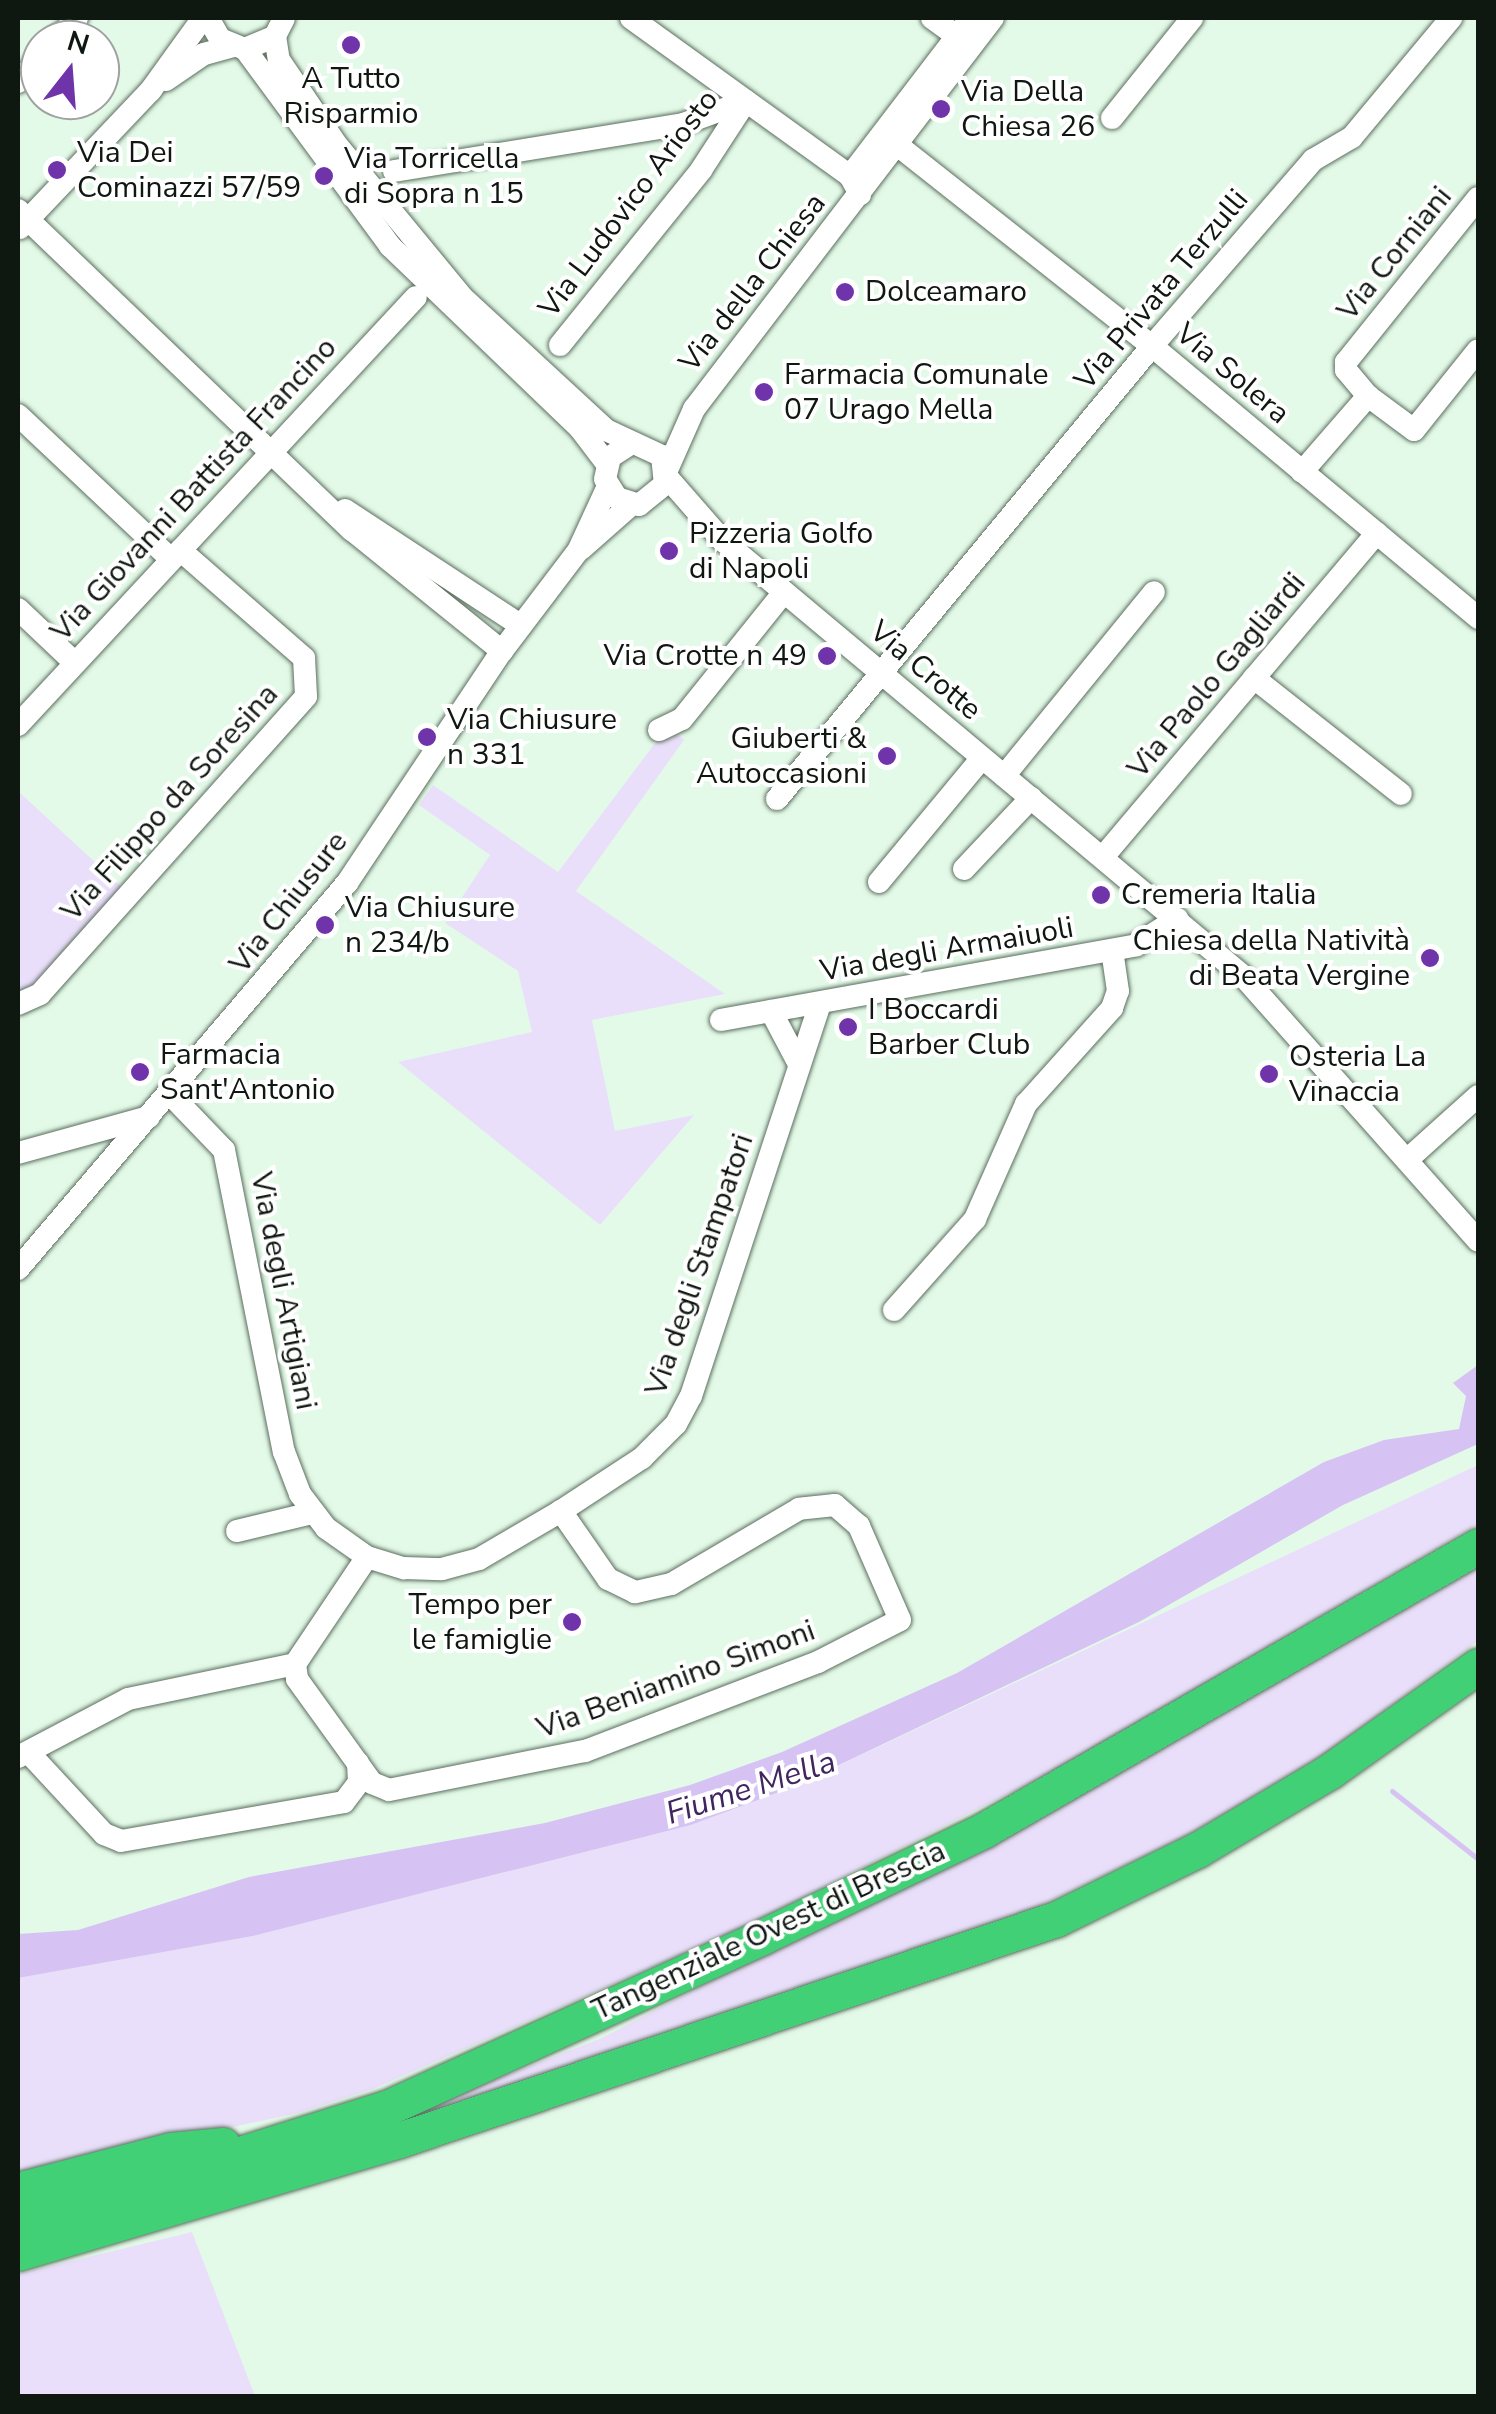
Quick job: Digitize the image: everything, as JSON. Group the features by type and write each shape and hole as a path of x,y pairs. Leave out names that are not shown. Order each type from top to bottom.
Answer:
{"highway":[{"name":"Tangenziale Ovest di Brescia","path":"18,2224 299,2137 404,2100 984,1830 1478,1546"},
{"name":"Tangenziale Ovest di Brescia","path":"18,2253 400,2140 973,1952 1056,1919 1196,1850 1330,1772 1478,1666"},
{"path":"18,2190 171,2150 299,2137"}],"street":[{"path":"151,90 204,54 239,48 279,27 279,60 336,144 462,296 606,430 662,456 667,474 658,496 636,504 607,475 579,427 390,246 239,48 206,18 151,90 21,220 329,502 406,579 502,651"},
{"path":"632,18 855,185"},
{"path":"932,18 964,27"},
{"name":"Via della Chiesa","path":"855,185 896,144 993,18"},
{"path":"1112,118 1192,18"},
{"name":"Via Privata Terzulli","path":"776,799 1152,346 1313,160 1352,137 1451,18"},
{"name":"Via della Chiesa","path":"667,474 694,409 964,27"},
{"path":"394,172 684,124 746,101"},
{"name":"Via Ludovico Ariosto","path":"560,344 701,170 746,101"},
{"name":"Via Solera","path":"896,144 1152,346 1377,534 1475,607"},
{"name":"Via Corniani","path":"1368,396 1346,362 1478,198"},
{"name":"Via Giovanni Battista Francino","path":"18,725 416,297"},
{"path":"1302,472 1368,396 1414,430 1478,350"},
{"name":"Via della Chiesa","path":"637,444 694,409"},
{"name":"Via Filippo da Soresina","path":"18,415 175,554 304,658 306,696 40,994 18,1004"},
{"path":"607,475 637,444"},
{"name":"Via Crotte","path":"667,474 721,539 1177,919 1272,1004 1478,1242"},
{"name":"Via Chiusure","path":"578,551 607,475"},
{"path":"329,502 520,626"},
{"name":"Via Chiusure","path":"18,1269 164,1104 347,883 502,651 578,551 636,504"},
{"name":"Via Crotte","path":"636,504 721,539"},
{"name":"Via Paolo Gagliardi","path":"1103,858 1377,534"},
{"path":"659,730 682,718 784,592"},
{"path":"1004,776 1154,592"},
{"path":"18,610 74,662"},
{"path":"1254,678 1402,794"},
{"name":"Via Crotte","path":"879,882 982,758"},
{"path":"970,870 1031,798"},
{"name":"Via degli Armaiuoli","path":"720,1020 772,1010 819,1007 1112,950 1151,940 1177,919"},
{"path":"894,1310 976,1218 1026,1104 1112,1008 1118,991 1112,950"},
{"name":"Via degli Stampatori","path":"367,1557 404,1568 455,1566 561,1512 650,1452 686,1408 819,1007"},
{"path":"772,1010 799,1064"},
{"path":"1408,1159 1478,1096"},
{"path":"18,1154 76,1142 164,1104"},
{"name":"Via degli Artigiani","path":"164,1104 224,1150 284,1452 312,1513 367,1557"},
{"path":"76,1142 123,1149"},
{"name":"Via Beniamino Simoni","path":"358,1764 372,1782 388,1790 585,1751 818,1662 900,1620 859,1526 835,1505 798,1509 671,1584 635,1592 608,1578 561,1512"},
{"path":"237,1532 312,1513"},
{"path":"296,1664 128,1699 24,1755 104,1834 121,1841 344,1802 359,1782 358,1764 296,1679 296,1664 367,1557"}],"shaded area":[{"path":"668,726 684,740 576,891 725,994 592,1020 615,1131 694,1115 600,1225 398,1062 532,1032 518,971 445,923 490,855 419,805 433,785 558,872"},
{"path":"18,791 123,888 38,984 18,996"},
{"path":"1478,1465 1478,1524 1071,1762 745,1926 373,2089 298,2113 18,2173 18,1978 253,1936 691,1825 795,1786"},
{"path":"1478,1563 1478,1641 1327,1752 1189,1834 1022,1914 405,2122 413,2112 602,2038 1139,1758"},
{"path":"192,2232 255,2396 18,2396 18,2274"}],"water":[{"name":"Fiume Mella","path":"1478,1365 1478,1444 1343,1505 1139,1622 795,1786 691,1825 253,1936 18,1978 18,1934 78,1930 249,1877 545,1823 690,1785 782,1752 957,1673 1324,1462 1384,1440 1459,1429 1466,1396 1453,1383"}],"waterway":[{"path":"1392,1791 1478,1859"}],"place":[{"name":"A Tutto Risparmio","path":"351,45"},
{"name":"Via Della Chiesa 26","path":"941,109"},
{"name":"Via Dei Cominazzi 57/59","path":"57,170"},
{"name":"Via Torricella di Sopra n 15","path":"324,176"},
{"name":"Dolceamaro","path":"845,292"},
{"name":"Farmacia Comunale 07 Urago Mella","path":"764,392"},
{"name":"Pizzeria Golfo di Napoli","path":"669,551"},
{"name":"Via Crotte n 49","path":"827,656"},
{"name":"Via Chiusure n 331","path":"427,737"},
{"name":"Giuberti & Autoccasioni","path":"887,756"},
{"name":"Cremeria Italia","path":"1101,895"},
{"name":"Via Chiusure n 234/b","path":"325,925"},
{"name":"Chiesa della Natività di Beata Vergine","path":"1430,958"},
{"name":"I Boccardi Barber Club","path":"848,1027"},
{"name":"Farmacia Sant'Antonio","path":"140,1072"},
{"name":"Osteria La Vinaccia","path":"1269,1074"},
{"name":"Tempo per le famiglie","path":"572,1622"}]}
